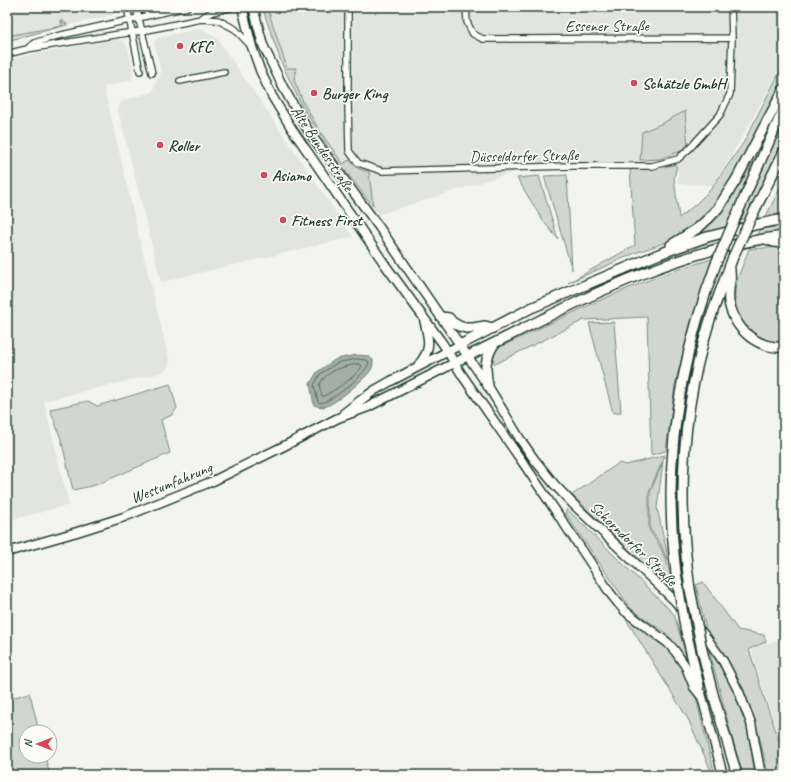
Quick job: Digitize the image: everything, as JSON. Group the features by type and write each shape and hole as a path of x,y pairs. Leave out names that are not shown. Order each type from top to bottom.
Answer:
{"highway":[{"path":"659,254 673,243 686,237 698,228 718,208 736,180 784,89"},
{"path":"699,686 685,627 672,537 671,475 680,388 700,310 717,261 784,108"},
{"path":"737,775 710,682 690,589 685,544 683,500 684,464 689,411 696,371 708,324 731,261 784,151"},
{"path":"460,345 531,308 659,254 707,237 784,219"},
{"path":"468,356 575,303 666,264 714,249 784,236"},
{"path":"762,239 784,243"},
{"path":"731,261 729,302 736,321 750,337 757,341 772,346 784,347"},
{"path":"441,317 449,318 452,322 466,328 485,326 493,328"},
{"path":"488,386 486,364 494,344"}],"main road":[{"name":"Alte Bundesstraße","path":"242,7 252,47 260,70 272,96 292,129 386,266 424,316 447,351"},
{"name":"Alte Bundesstraße","path":"253,7 263,45 283,87 309,132 379,226 460,345"},
{"path":"416,368 424,358 428,348 428,338 424,316"},
{"name":"Westumfahrung","path":"338,418 376,390 460,345"},
{"name":"Schorndorfer Straße","path":"460,345 488,386 520,439 554,484 588,519 673,600 706,638 716,652 729,671 745,708 750,723 760,771"},
{"path":"447,351 610,593 625,611 668,643 686,667 694,687 702,697"},
{"name":"Westumfahrung","path":"7,552 124,517 167,500 286,445 338,418 368,407 468,356"},
{"path":"699,686 723,775"}],"street":[{"path":"126,7 140,71"},
{"path":"117,23 124,15 126,7"},
{"path":"136,7 152,73"},
{"path":"141,7 152,15"},
{"path":"27,49 34,43 57,36 187,7"},
{"path":"201,19 212,12 233,7"},
{"name":"Düsseldorfer Straße","path":"348,7 348,151 358,163 382,171 572,166 652,166 678,159 720,115 730,94 732,38 731,7"},
{"name":"Essener Straße","path":"466,7 467,22 473,34 483,39 732,38"},
{"path":"7,54 27,49 142,31 201,19 218,20 235,29 252,47"},
{"path":"180,81 224,72"},
{"path":"760,771 766,775"}],"shaded area":[{"path":"7,7 116,7 113,15 7,39"},
{"path":"262,7 267,7 287,68 296,68 294,80 304,104 321,133 343,164 349,160 359,169 369,172 373,206 332,154 302,106 281,62"},
{"path":"266,7 784,7 784,55 781,65 755,115 714,185 678,184 678,163 515,165 514,172 378,215 323,140 284,68"},
{"path":"61,20 63,20 63,23 66,23 67,25 7,41 7,36 62,26"},
{"path":"202,28 217,38 353,237 161,282 118,110 119,105 124,100 152,92 161,72 154,43 157,38"},
{"path":"118,39 124,42 128,48 133,71 132,80 104,87 170,362 167,369 161,373 44,401 69,505 7,521 7,60"},
{"path":"784,59 784,81 733,178 714,207 690,230 670,241 635,253 568,283 635,245 630,169 677,166 674,178 679,218 712,188 744,142 782,67"},
{"path":"685,111 688,148 660,159 640,160 642,132"},
{"path":"784,122 784,137 780,147 745,219 739,220"},
{"path":"760,151 725,228 700,234 722,214"},
{"path":"567,175 572,270 544,176"},
{"path":"539,176 558,239 543,221 517,178"},
{"path":"784,180 784,214 766,216"},
{"path":"784,225 784,232 756,236 760,229"},
{"path":"721,237 718,245 677,257 676,253"},
{"path":"784,248 784,342 773,342 753,333 740,316 736,306 735,295 736,282 749,249"},
{"path":"712,259 691,321 675,385 666,451 651,455 647,317 584,320 495,364 492,355 498,348 603,299 657,277"},
{"path":"614,322 621,412 613,413 589,323"},
{"path":"170,384 177,408 172,415 161,420 170,453 96,485 73,490 61,439 50,409 88,401 97,406"},
{"path":"665,455 649,492 649,530 660,546 669,568 673,592 572,495 619,463 626,465"},
{"path":"663,462 657,508 667,553 667,560 661,545 650,529 650,493"},
{"path":"567,509 674,614 687,659 666,633 631,609 565,513"},
{"path":"703,582 738,630 764,635 766,642 749,649 782,752 784,773 767,770 759,735 744,690 729,662 706,630 696,585"},
{"path":"619,608 667,646 683,667 696,698 715,775 713,775 688,719"},
{"path":"784,638 784,762 778,732 764,693 751,649"},
{"path":"709,649 731,684 747,726 755,775 743,775"},
{"path":"30,693 37,724 18,724 18,764 47,764 49,772 7,771 7,699"}],"water":[{"path":"357,355 368,356 373,360 372,368 368,374 335,402 324,407 314,405 310,384 317,372 336,359"}],"place":[{"name":"KFC","path":"180,46"},
{"name":"Schätzle GmbH","path":"634,83"},
{"name":"Burger King","path":"314,93"},
{"name":"Roller","path":"160,145"},
{"name":"Asiamo","path":"264,175"},
{"name":"Fitness First","path":"283,220"}]}
